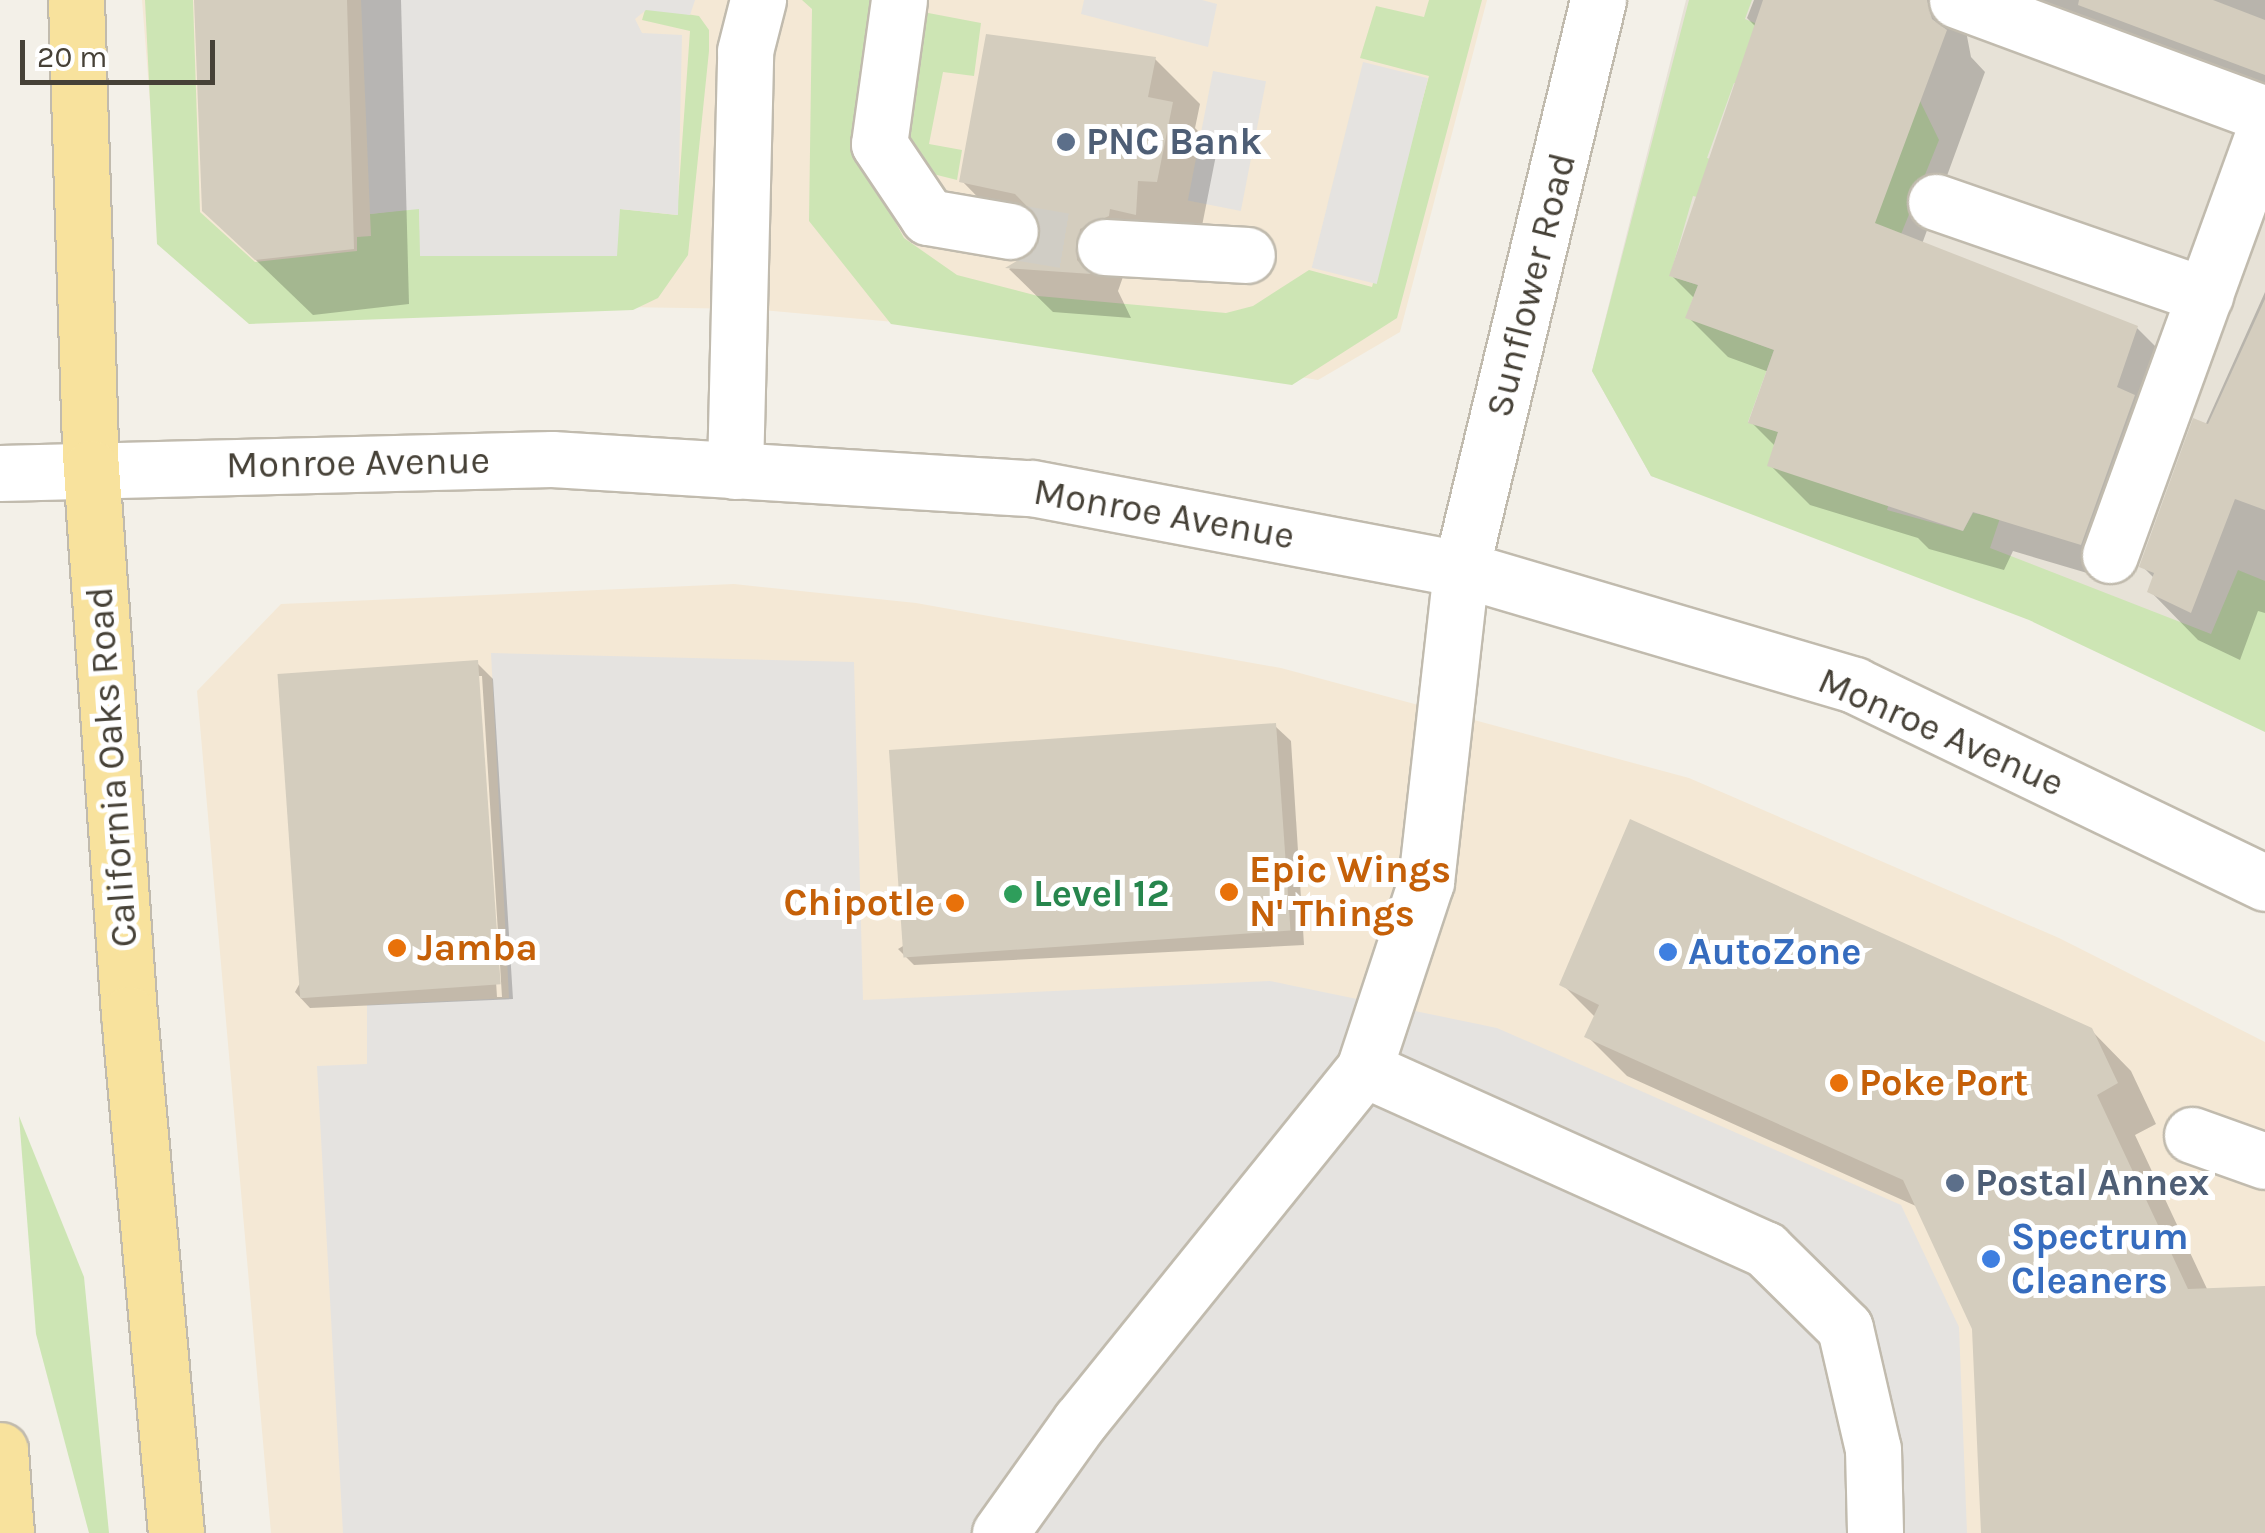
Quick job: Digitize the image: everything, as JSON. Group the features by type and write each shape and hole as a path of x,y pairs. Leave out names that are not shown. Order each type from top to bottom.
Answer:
{"main road":[{"name":"California Oaks Road","path":"76,0 91,468 129,1014 176,1533"},
{"path":"0,1450 6,1533"}],"street":[{"path":"735,472 744,51 758,0"},
{"path":"899,0 880,144 928,218 1010,231"},
{"name":"Sunflower Road","path":"1364,1069 1426,882 1461,569 1598,0"},
{"path":"1957,0 2265,114"},
{"path":"2110,555 2265,129"},
{"path":"1936,202 2205,295"},
{"path":"1105,247 1247,255"},
{"name":"Monroe Avenue","path":"0,473 552,460 1032,488 1461,569 1854,684 2265,884"},
{"path":"1000,1533 1080,1422 1364,1069 1765,1249 1844,1328 1873,1449 1875,1533"},
{"path":"2192,1135 2265,1161"}],"shaded area":[{"path":"142,0 1487,0 1400,332 1318,380 1061,337 750,309 491,305 256,316 161,241"},
{"path":"361,0 695,0 690,15 646,10 635,19 642,33 682,35 678,215 620,209 617,256 420,256 419,209 370,214"},
{"path":"1084,0 1202,0 1217,4 1208,47 1081,14"},
{"path":"1686,0 2265,0 2265,716 1884,545 1651,476 1592,371"},
{"path":"1363,62 1428,78 1377,284 1312,268"},
{"path":"1213,71 1266,81 1241,211 1188,201"},
{"path":"734,584 916,603 1281,668 1689,778 2059,938 2265,1042 2265,1533 271,1533 197,691 281,604"},
{"path":"491,653 854,662 863,1000 1270,981 1497,1028 1901,1205 1959,1327 1967,1533 343,1533 317,1066 367,1064 367,1005 509,998"}],"green space":[{"path":"145,0 193,0 200,212 255,262 357,251 357,237 371,236 370,214 419,208 421,256 620,209 677,215 690,31 642,20 645,10 655,9 699,16 709,30 709,51 688,255 658,298 633,310 249,324 157,244"},
{"path":"802,0 886,0 875,184 904,238 957,275 1038,296 1226,313 1253,306 1309,270 1372,287 1429,76 1360,58 1376,6 1424,17 1429,0 1482,0 1397,318 1292,385 891,324 809,221 812,9"},
{"path":"1689,0 1752,0 1745,19 1922,90 1919,99 1939,140 1891,259 1771,91 1734,83 1707,158 1751,171 1741,209 1693,196 1670,276 1698,285 1686,317 1774,350 1748,422 1778,432 1768,466 1899,467 1887,510 1963,531 1973,513 2000,518 1990,548 2211,634 2238,570 2265,581 2265,732 2029,620 1651,476 1592,371"},
{"path":"923,12 981,23 974,76 943,72 929,144 962,150 957,180 921,171 898,135"},
{"path":"19,1116 84,1277 109,1533 89,1533 36,1334"}],"building":[{"path":"194,0 347,0 354,249 255,260 202,211"},
{"path":"1763,0 1927,0 1932,19 1947,30 1875,223 2138,326 2117,387 2135,395 2081,545 1973,512 1963,531 1767,466 1778,432 1748,423 1774,350 1685,318 1698,285 1669,276"},
{"path":"2079,0 2213,0 2265,20 2265,75 2078,5"},
{"name":"PNC Bank","path":"986,34 1156,57 1148,97 1173,102 1157,182 1138,181 1136,215 1110,209 1109,216 1080,229 1077,260 1091,274 1005,268 1035,250 1039,219 1015,194 959,182"},
{"path":"2265,299 2265,510 2235,499 2191,613 2147,592 2154,573 2139,567 2193,418 2208,424"},
{"path":"478,660 501,984 300,998 277,674"},
{"path":"1276,723 1291,930 903,958 889,750"},
{"path":"1630,819 2092,1028 2118,1083 2097,1095 2188,1289 2265,1286 2265,1533 1981,1533 1972,1329 1903,1180 1584,1037 1599,1005 1559,985"}],"tunnel":[{"path":"1010,231 1105,247"}],"place":[{"name":"PNC Bank","path":"1066,142"},
{"name":"Epic Wings N' Things","path":"1229,892"},
{"name":"Level 12","path":"1013,894"},
{"name":"Chipotle","path":"955,903"},
{"name":"Jamba","path":"397,948"},
{"name":"AutoZone","path":"1668,952"},
{"name":"Poke Port","path":"1839,1083"},
{"name":"Postal Annex","path":"1955,1183"},
{"name":"Spectrum Cleaners","path":"1991,1259"}]}
